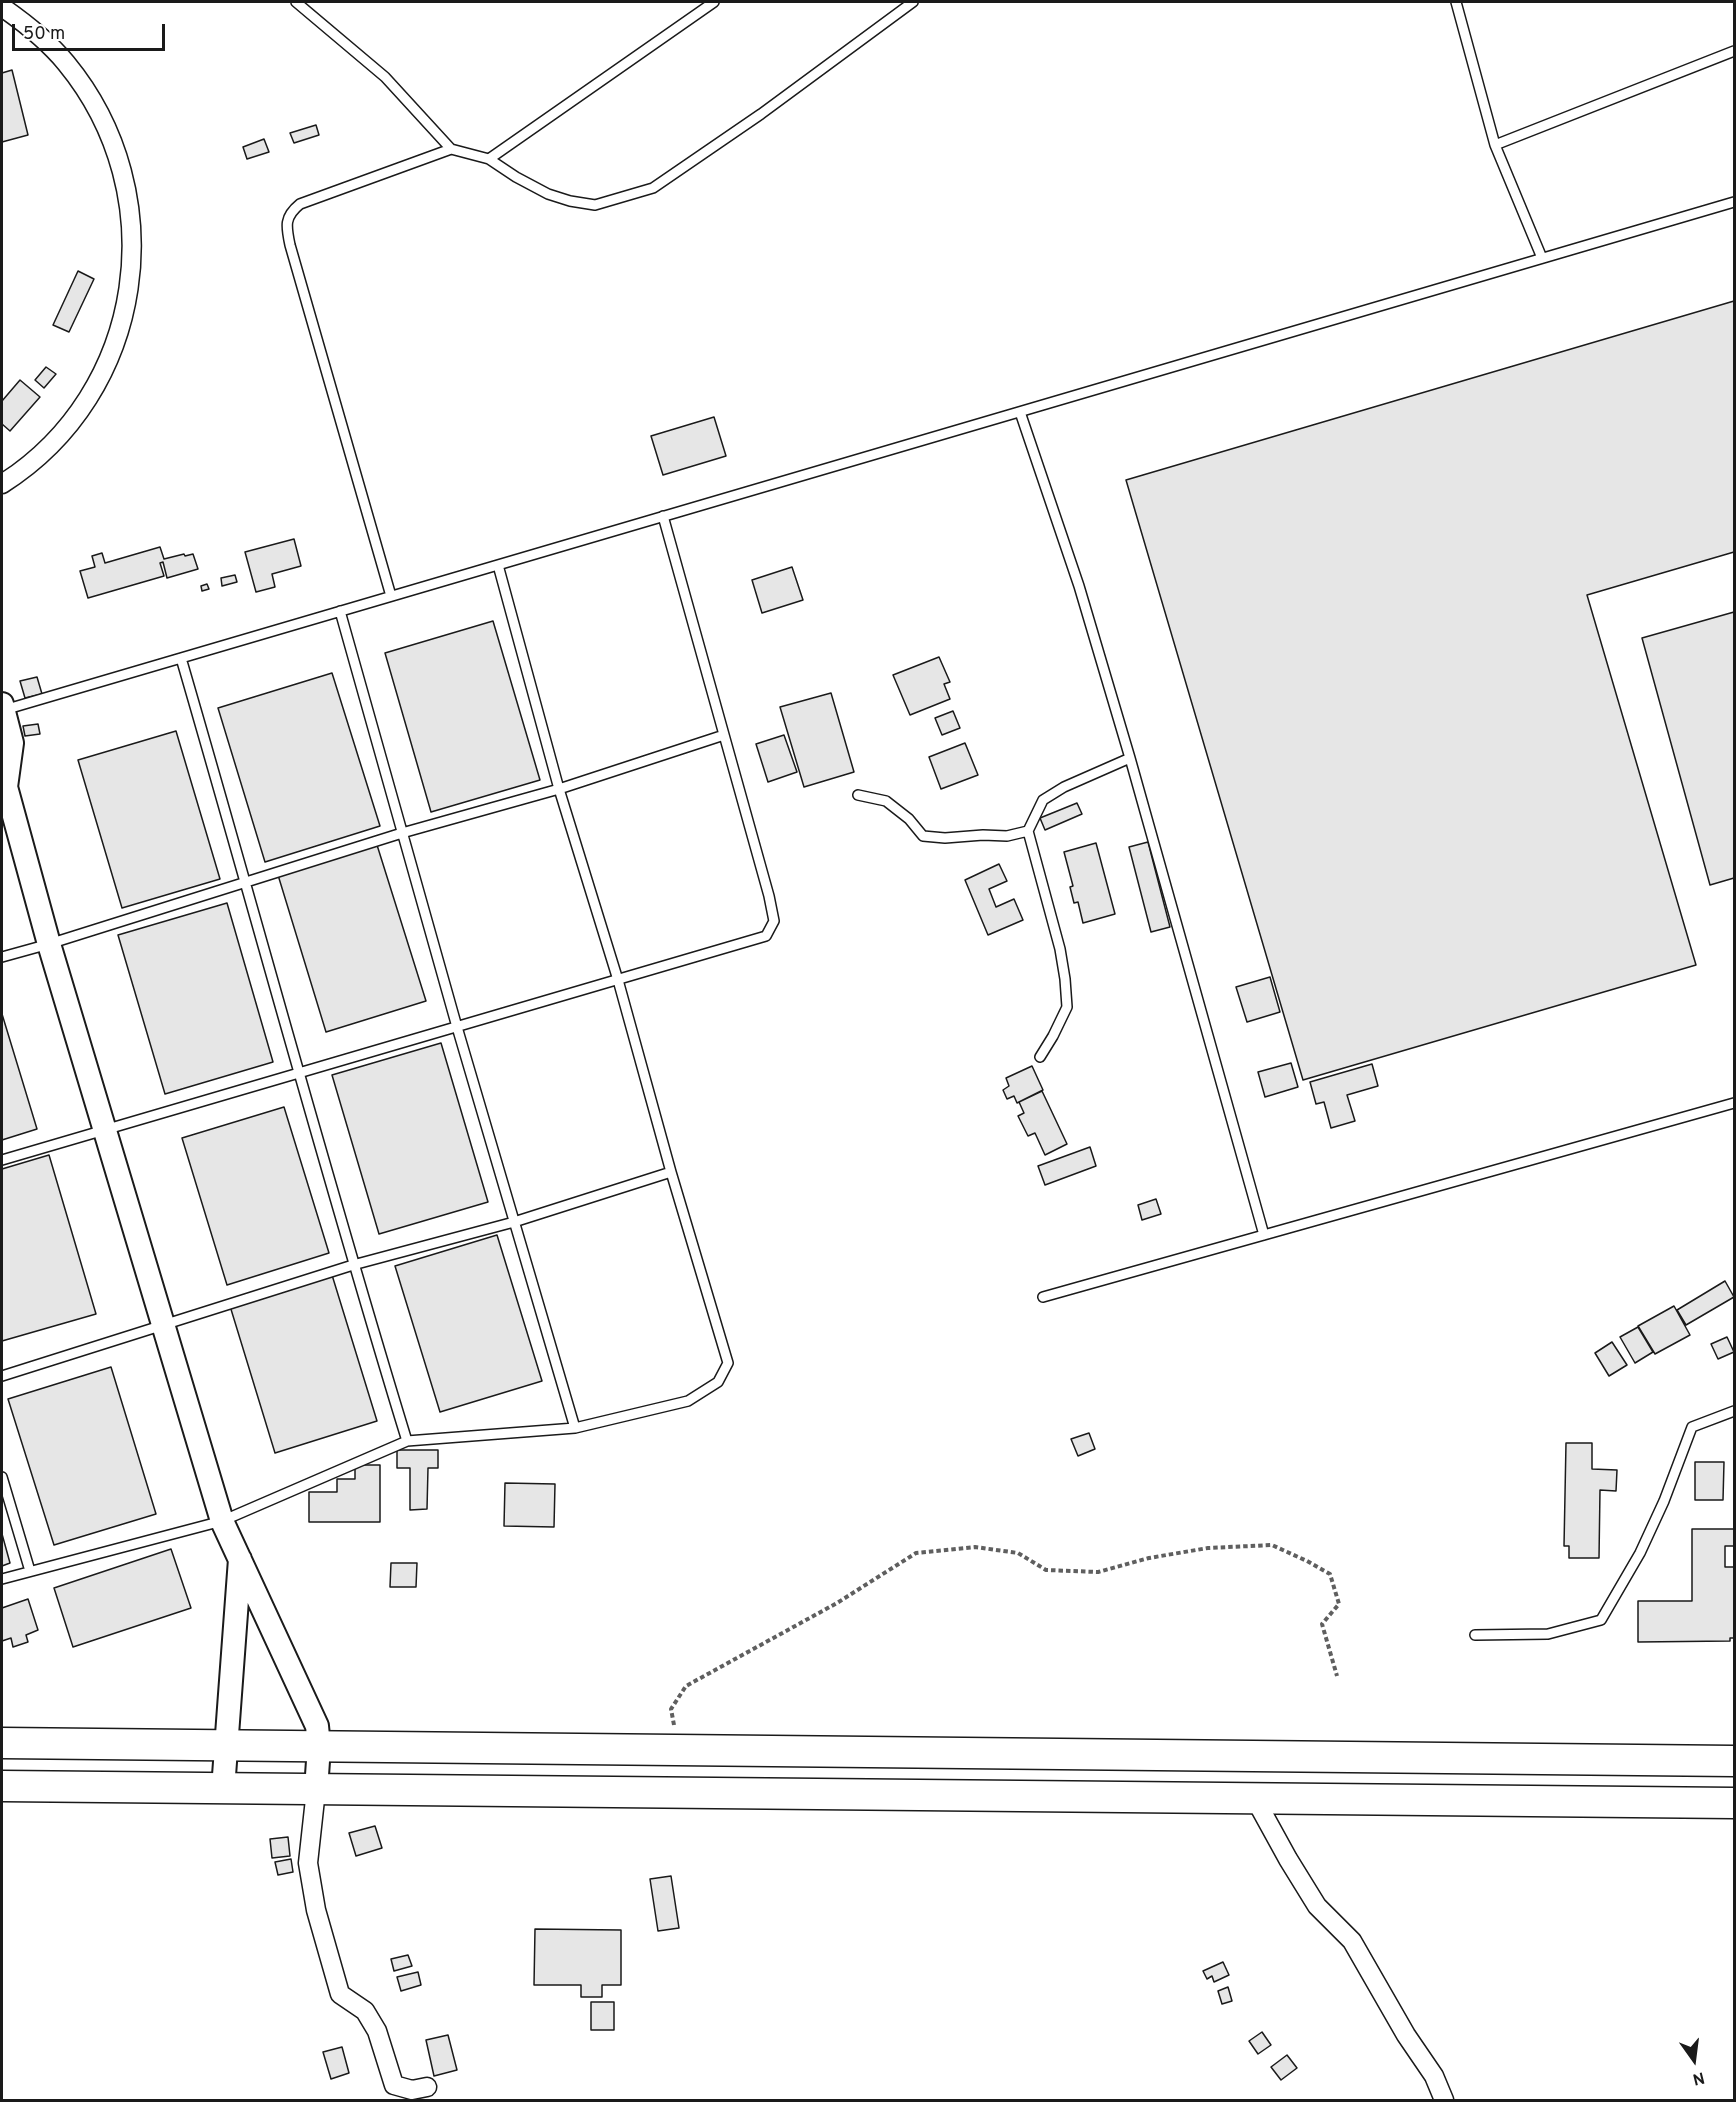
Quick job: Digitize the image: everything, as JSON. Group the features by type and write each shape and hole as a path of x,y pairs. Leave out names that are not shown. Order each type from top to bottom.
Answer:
{"highway":[{"path":"2,1743 1734,1761"},
{"path":"2,1786 1734,1803"}],"street":[{"path":"2,7 34,31 66,63 86,90 103,119 126,183 133,250 130,283 123,316 109,359 99,379 81,408 60,435 27,466 2,484"},
{"path":"2,708 12,743 4,784 49,944 222,1521 317,1726 319,1746 308,1863 316,1910 340,1994 365,2011 376,2031 394,2085 411,2090 427,2087"},
{"path":"223,1789 240,1558"},
{"path":"1256,1799 1288,1859 1317,1906 1353,1941 1406,2035 1434,2076 1444,2100"}],"lane":[{"path":"296,2 385,77 452,149"},
{"path":"489,159 714,2"},
{"path":"391,596 290,245 286,227 290,212 300,204 452,149 489,159 548,194 570,201 595,205 653,188 761,114 913,2"},
{"path":"1456,2 1495,145 1542,258"},
{"path":"1495,145 1734,51"},
{"path":"2,708 181,658 1734,202"},
{"path":"1020,412 1079,586 1130,758 1264,1235"},
{"path":"2,1160 766,936 774,921 769,896 663,516"},
{"path":"2,1579 222,1521 407,1441 575,1428 688,1401 718,1382 728,1363 671,1172 618,980 560,789 498,565"},
{"path":"340,611 457,1027 575,1428"},
{"path":"181,658 353,1265 407,1441"},
{"path":"2,957 402,833 560,789 724,735"},
{"path":"1040,1057 1067,1007 1060,949 1028,831 1043,800 1064,787 1130,758"},
{"path":"858,795 886,801 909,819 923,836 945,838 1007,836 1028,831"},
{"path":"1043,1297 1734,1103"},
{"path":"2,1376 353,1265 514,1222 671,1172"},
{"path":"1475,1635 1548,1634 1601,1620 1640,1553 1664,1501 1692,1427 1734,1411"},
{"path":"2,1477 30,1571"}],"path":[{"path":"678,1749 671,1709 686,1686 837,1603 916,1553 975,1547 1018,1553 1046,1570 1098,1572 1149,1558 1208,1548 1272,1545 1330,1574 1339,1604 1322,1624 1337,1676"}],"building":[{"path":"12,70 28,135 2,142 2,73"},
{"path":"316,125 319,135 294,143 290,133"},
{"path":"264,139 269,152 247,159 243,147"},
{"path":"78,271 94,279 69,332 53,325"},
{"path":"1734,301 1734,552 1587,595 1696,965 1303,1080 1126,480"},
{"path":"46,367 56,374 44,388 35,380"},
{"path":"20,380 40,397 10,431 2,424 2,401"},
{"path":"714,417 726,456 663,475 651,436"},
{"path":"294,539 301,566 272,574 275,587 256,592 245,552"},
{"path":"160,547 164,559 193,554 198,569 167,578 163,562 160,563 164,576 88,598 80,571 95,567 92,556 102,553 105,563"},
{"path":"792,567 803,600 762,613 752,580"},
{"path":"235,575 237,582 222,586 221,578"},
{"path":"207,584 209,589 202,591 201,586"},
{"path":"1734,612 1734,878 1710,885 1642,638"},
{"path":"493,621 540,780 431,812 385,653"},
{"path":"939,657 950,682 944,684 950,699 910,715 893,675"},
{"path":"332,673 380,826 265,862 218,708"},
{"path":"37,677 42,694 25,698 20,681"},
{"path":"831,693 854,772 804,787 780,707"},
{"path":"953,711 960,728 942,735 935,718"},
{"path":"38,724 40,734 25,736 23,726"},
{"path":"176,731 220,879 122,908 78,760"},
{"path":"784,735 797,772 768,782 756,744"},
{"path":"965,743 978,775 941,789 929,757"},
{"path":"1077,803 1082,814 1045,830 1040,818"},
{"path":"1148,842 1170,927 1151,932 1129,847"},
{"path":"1096,843 1115,914 1083,923 1078,902 1074,903 1070,887 1073,886 1064,852"},
{"path":"377,845 426,1001 326,1032 278,875"},
{"path":"999,864 1007,881 989,889 996,907 1014,899 1023,920 988,935 965,880"},
{"path":"227,903 273,1062 165,1094 118,935"},
{"path":"1270,977 1280,1012 1247,1022 1236,987"},
{"path":"2,1014 37,1129 2,1140"},
{"path":"441,1043 488,1202 379,1234 332,1075"},
{"path":"1291,1063 1298,1087 1265,1097 1258,1072"},
{"path":"1372,1064 1378,1086 1347,1095 1355,1121 1331,1128 1324,1102 1316,1104 1310,1082"},
{"path":"1032,1066 1043,1090 1017,1103 1014,1096 1007,1099 1003,1090 1009,1086 1006,1078"},
{"path":"1042,1091 1067,1144 1045,1155 1035,1133 1028,1136 1018,1116 1024,1113 1019,1102"},
{"path":"284,1107 329,1253 227,1285 182,1138"},
{"path":"1090,1147 1096,1166 1045,1185 1038,1166"},
{"path":"49,1155 96,1314 2,1341 2,1169"},
{"path":"1156,1199 1161,1214 1142,1220 1138,1205"},
{"path":"497,1235 542,1381 440,1412 395,1266"},
{"path":"332,1275 377,1421 275,1453 230,1306"},
{"path":"1725,1281 1734,1297 1686,1325 1677,1310"},
{"path":"1674,1306 1690,1335 1655,1354 1638,1326"},
{"path":"1638,1327 1653,1352 1635,1363 1620,1337"},
{"path":"1727,1337 1734,1352 1718,1359 1711,1344"},
{"path":"1612,1342 1627,1365 1609,1376 1595,1353"},
{"path":"111,1367 156,1514 54,1545 8,1399"},
{"path":"1089,1433 1095,1449 1078,1456 1071,1439"},
{"path":"1566,1443 1592,1443 1592,1469 1617,1470 1616,1491 1600,1490 1599,1558 1569,1558 1569,1546 1564,1546"},
{"path":"397,1450 438,1450 438,1468 428,1468 427,1509 410,1510 410,1468 397,1468"},
{"path":"1695,1462 1724,1462 1723,1500 1695,1500"},
{"path":"355,1465 380,1465 380,1522 309,1522 309,1492 337,1492 337,1479 355,1479"},
{"path":"505,1483 555,1484 554,1527 504,1526"},
{"path":"1692,1529 1734,1529 1734,1546 1725,1546 1725,1567 1734,1567 1734,1638 1730,1638 1730,1641 1638,1642 1638,1601 1692,1601"},
{"path":"2,1534 10,1563 2,1566"},
{"path":"171,1549 191,1608 73,1647 54,1588"},
{"path":"391,1563 417,1563 416,1587 390,1587"},
{"path":"28,1599 38,1630 26,1635 28,1642 13,1647 11,1638 2,1641 2,1608"},
{"path":"375,1826 382,1848 356,1856 349,1833"},
{"path":"288,1837 290,1856 272,1858 270,1839"},
{"path":"291,1859 293,1872 278,1875 275,1862"},
{"path":"671,1876 679,1928 658,1931 650,1879"},
{"path":"535,1929 621,1930 621,1985 602,1985 602,1997 581,1997 581,1985 534,1985"},
{"path":"408,1955 412,1966 394,1971 391,1959"},
{"path":"1223,1962 1229,1975 1214,1982 1212,1976 1207,1979 1203,1971"},
{"path":"418,1972 421,1985 401,1991 397,1977"},
{"path":"1228,1987 1232,2001 1222,2004 1218,1991"},
{"path":"591,2002 614,2002 614,2030 591,2030"},
{"path":"1262,2032 1271,2045 1258,2054 1249,2041"},
{"path":"448,2035 457,2070 434,2076 426,2040"},
{"path":"342,2047 349,2073 331,2079 323,2052"},
{"path":"1287,2055 1297,2068 1281,2080 1271,2067"}]}
